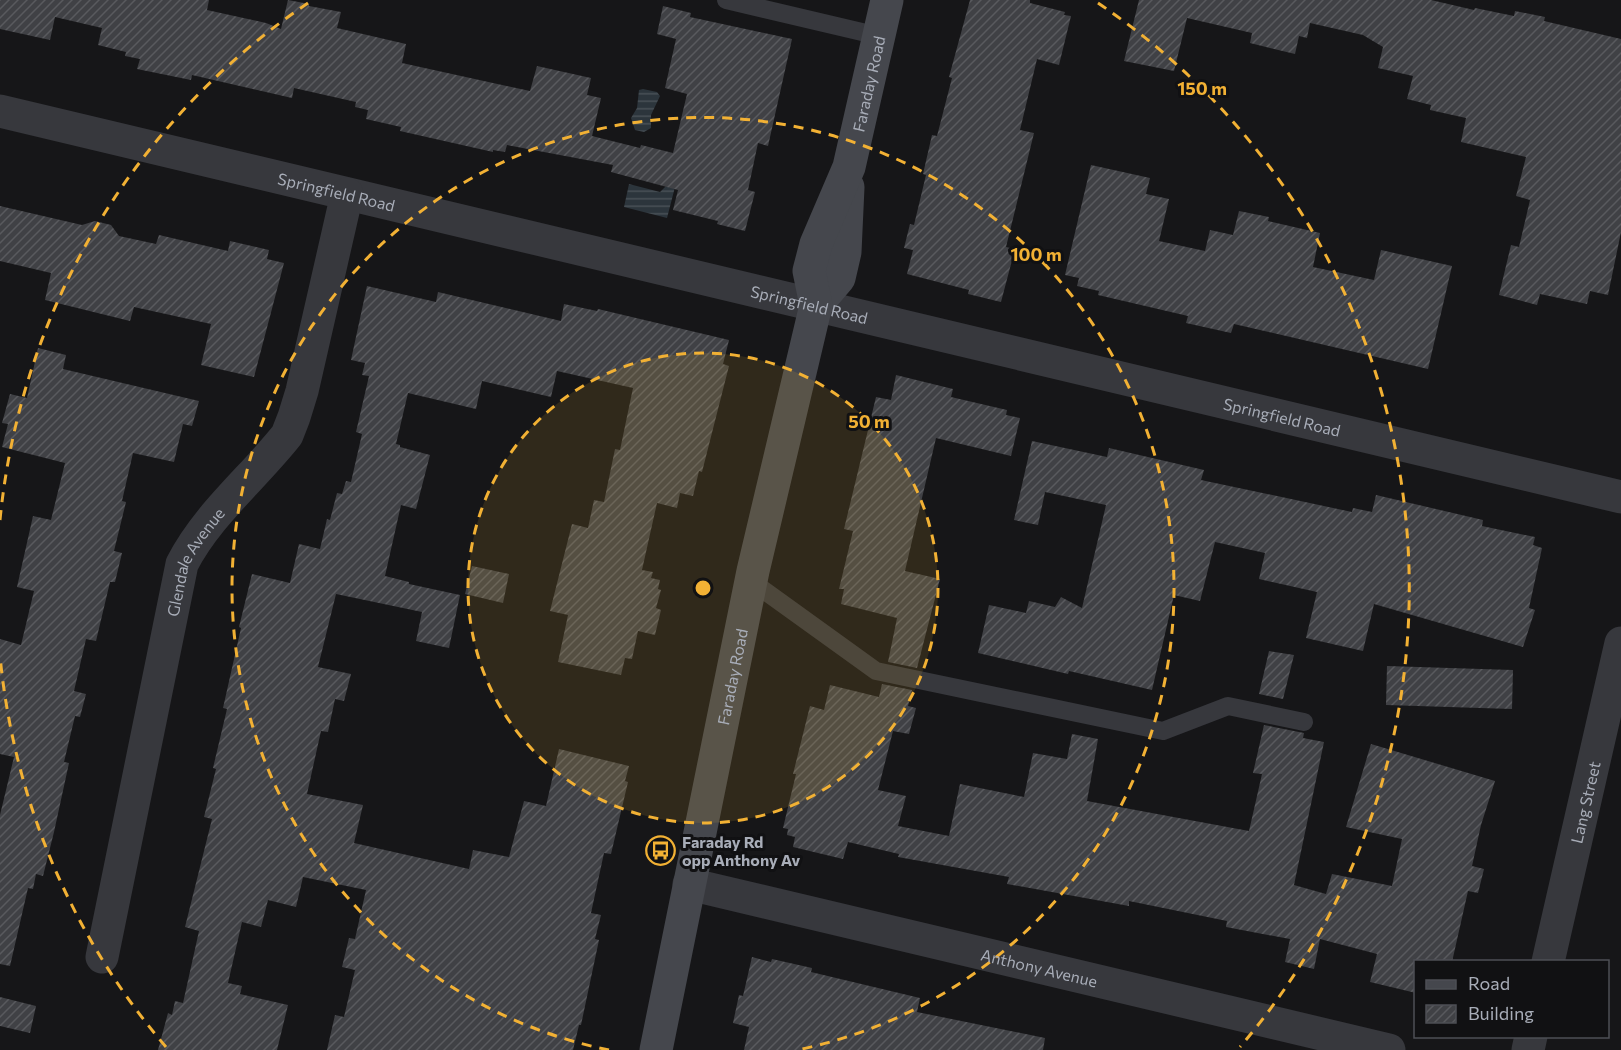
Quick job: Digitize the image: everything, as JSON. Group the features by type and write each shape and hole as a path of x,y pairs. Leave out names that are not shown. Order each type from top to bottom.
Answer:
{"main road":[{"name":"Faraday Road","path":"656,1050 751,581 816,305 839,278 845,252 849,167 887,0"}],"street":[{"name":"Springfield Road","path":"0,111 1621,496"},
{"name":"Glendale Avenue","path":"102,957 182,564 192,545 205,528 286,435 302,391 347,194"},
{"name":"Lang Street","path":"1548,960 1621,643"},
{"name":"Anthony Avenue","path":"689,884 1389,1050"}],"lane":[{"path":"726,0 879,36"},
{"path":"751,581 876,671 1163,731 1228,706 1304,722"}],"shaded area":[{"path":"639,90 657,92 660,96 651,115 651,128 644,132 635,130 631,118 637,108"},
{"path":"629,184 660,192 667,185 675,187 667,218 624,207"}],"building":[{"path":"0,0 209,0 207,10 266,23 281,29 288,0 309,4 309,6 341,12 337,28 406,44 402,63 530,91 537,66 591,78 587,95 601,98 592,136 640,148 641,145 673,153 687,94 665,88 676,39 657,34 663,6 691,13 690,17 792,39 768,146 758,143 748,190 755,192 745,231 717,224 718,221 673,210 678,190 611,172 613,165 507,145 505,152 493,150 493,152 400,131 401,127 366,119 368,110 355,107 356,102 294,88 292,98 192,75 191,80 137,69 140,59 125,56 126,52 98,45 102,28 55,17 50,40 0,29"},
{"path":"970,0 1030,0 1030,3 1065,12 1064,15 1071,16 1059,65 1037,59 1020,130 1034,133 1006,247 1015,249 1001,302 968,294 969,290 907,274 913,250 904,248 910,224 914,225 926,175 923,174 932,135 937,136 952,78 949,77"},
{"path":"1139,0 1431,0 1514,16 1515,11 1545,17 1544,21 1621,39 1621,232 1608,295 1590,291 1587,304 1540,294 1537,305 1499,295 1511,245 1519,247 1530,200 1516,196 1526,157 1461,142 1466,118 1430,110 1431,105 1407,99 1413,76 1378,68 1383,47 1363,35 1310,23 1307,38 1299,36 1295,54 1250,43 1252,33 1187,18 1174,71 1124,61"},
{"path":"1091,165 1150,178 1146,194 1169,199 1159,241 1205,251 1210,230 1233,235 1239,211 1269,217 1268,221 1320,233 1313,267 1374,280 1381,250 1452,266 1428,369 1234,324 1231,333 1186,323 1188,316 1098,295 1099,291 1077,286 1079,278 1065,275"},
{"path":"0,206 82,225 95,221 111,225 119,236 156,244 159,235 228,251 230,241 269,250 267,259 284,263 254,377 201,365 211,324 134,307 130,321 45,300 51,273 0,261"},
{"path":"367,286 436,302 438,292 561,321 564,304 597,311 598,309 729,340 723,364 729,366 702,472 699,471 693,496 680,493 677,508 657,503 642,570 653,572 651,578 660,580 658,589 661,590 656,608 661,610 655,635 638,631 632,659 625,658 621,675 558,662 568,615 550,611 572,524 588,528 594,500 604,502 615,449 620,450 633,388 557,371 551,397 482,381 476,409 408,393 396,444 430,455 416,509 401,505 385,576 409,582 409,584 460,595 449,648 416,641 422,612 336,594 318,667 351,674 344,701 335,699 328,732 321,731 307,794 363,805 354,843 469,869 473,850 509,857 524,801 546,806 559,749 629,766 625,781 628,782 611,854 604,853 591,913 601,915 595,939 599,940 581,1025 579,1025 573,1050 327,1050 335,1015 344,1017 355,970 342,967 349,938 355,939 366,890 303,877 296,907 268,900 261,927 242,922 228,983 242,986 240,994 288,1005 277,1050 158,1050 168,1013 172,1015 175,1001 183,1003 199,931 185,927 212,819 204,817 216,769 213,768 227,709 223,708 241,628 239,627 252,574 290,583 299,544 320,549 327,519 330,520 337,493 342,494 346,481 351,482 362,434 356,432 369,376 362,375 365,363 351,360"},
{"path":"38,348 66,355 63,369 199,401 192,426 183,424 174,462 133,453 122,501 126,502 114,551 122,553 115,582 110,582 96,641 86,639 74,691 86,694 80,717 75,716 64,762 69,763 54,832 43,876 36,874 33,889 28,888 10,966 0,964 0,815 14,757 0,754 0,639 21,645 34,591 17,587 33,516 51,520 65,463 2,447 8,424 2,423 10,394 27,398"},
{"path":"896,375 953,389 951,397 1007,410 1006,415 1020,418 1011,456 936,438 905,571 940,579 917,668 888,662 897,618 841,604 844,589 839,589 853,531 844,529 876,397 891,400"},
{"path":"1032,441 1107,457 1109,448 1204,470 1201,480 1352,512 1353,508 1372,512 1376,495 1483,520 1482,526 1535,537 1533,545 1542,548 1529,608 1535,610 1523,647 1374,604 1363,651 1306,638 1317,592 1259,579 1265,553 1215,542 1200,601 1174,595 1152,690 1069,671 1068,674 978,653 989,605 1026,613 1029,601 1055,607 1061,597 1082,608 1106,505 1045,492 1038,525 1014,520"},
{"path":"472,566 509,574 503,603 465,594"},
{"path":"1269,651 1294,655 1283,699 1259,694"},
{"path":"1387,666 1513,670 1512,709 1386,705"},
{"path":"882,684 912,690 908,706 916,708 909,734 893,731 878,790 906,796 898,826 949,836 960,784 1024,797 1033,753 1067,759 1072,734 1098,739 1087,801 1249,831 1262,774 1253,773 1264,725 1304,733 1303,738 1324,742 1294,885 1326,894 1332,874 1392,886 1402,839 1346,827 1371,744 1495,781 1481,825 1472,866 1484,869 1478,893 1468,891 1452,960 1414,960 1414,993 1370,982 1377,954 1320,939 1314,969 1285,962 1290,939 1226,927 1227,921 1129,901 1129,906 1007,884 1009,877 898,857 899,854 848,842 843,859 793,847 795,837 787,835 788,829 783,828 796,774 793,774 810,706 824,710 830,685 879,697"},
{"path":"752,957 812,968 811,972 920,998 917,1012 1045,1038 1043,1050 744,1050 749,1027 733,1023 739,995 743,996"},
{"path":"0,997 36,1006 30,1033 0,1026"}],"place":[{"name":"Faraday Rd opp Anthony Av","path":"661,850"}]}
